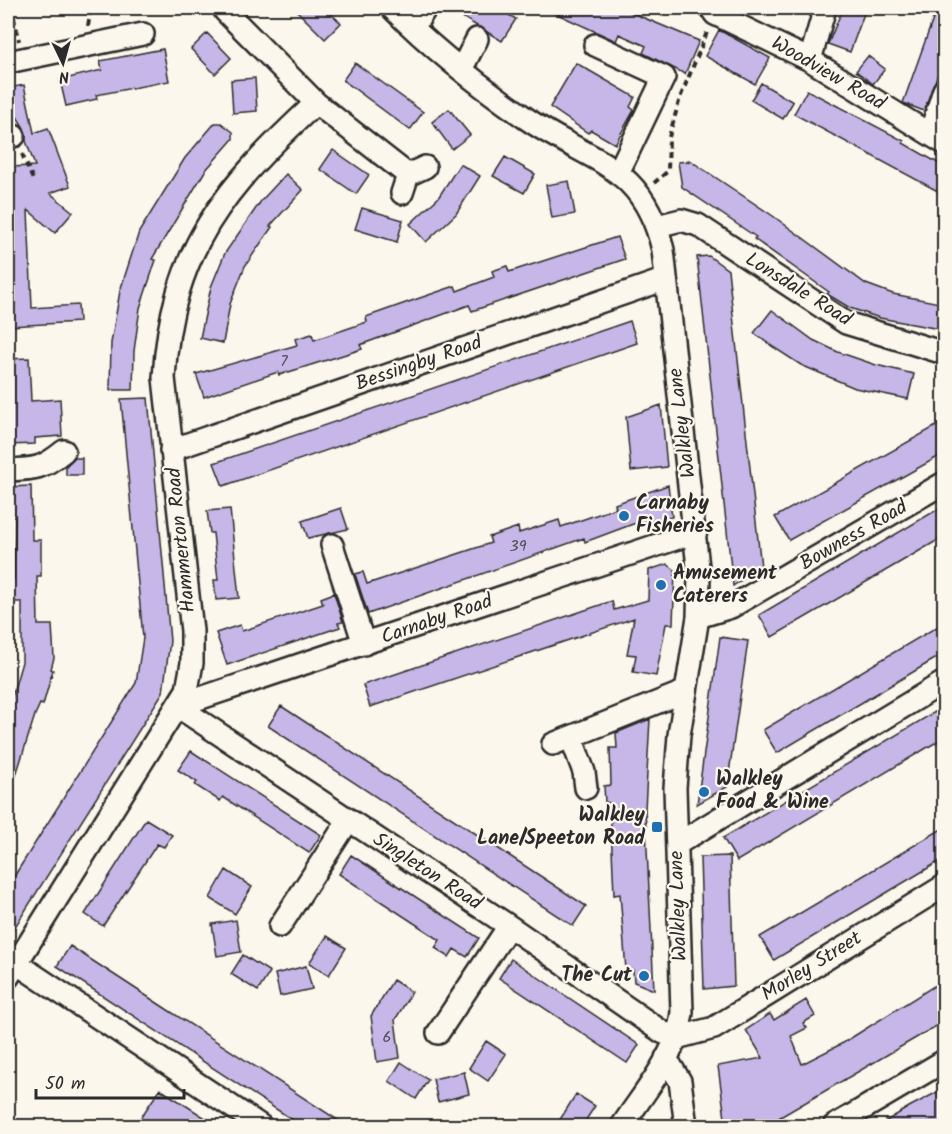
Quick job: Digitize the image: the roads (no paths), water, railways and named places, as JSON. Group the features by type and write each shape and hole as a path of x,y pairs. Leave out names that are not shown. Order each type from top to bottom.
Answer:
{"street":[{"name":"Walkley Lane","path":"392,8 462,68 529,120 619,171 640,194 657,226 666,279 696,532 699,576 698,617 686,691 675,788 682,1012 676,1038 666,1058 622,1126"},
{"path":"414,26 426,8"},
{"path":"810,60 825,8"},
{"path":"225,9 316,103 412,179"},
{"name":"Woodview Road","path":"713,11 810,60 937,139"},
{"path":"15,61 143,34"},
{"path":"462,68 477,39"},
{"path":"595,45 664,77 619,171"},
{"path":"937,139 945,90"},
{"name":"Hammerton Road","path":"12,970 187,690 192,663 192,631 164,378 166,344 172,310 190,253 210,218 236,182 270,145 316,103"},
{"name":"Lonsdale Road","path":"657,226 681,220 698,225 846,323 945,353"},
{"name":"Bessingby Road","path":"171,450 666,279"},
{"path":"8,470 37,469 47,465 64,451"},
{"name":"Bowness Road","path":"698,617 731,607 945,483"},
{"name":"Carnaby Road","path":"177,706 696,532"},
{"path":"332,545 364,644"},
{"path":"677,844 945,682"},
{"path":"586,788 584,772 562,741 686,691"},
{"name":"Singleton Road","path":"177,706 509,926 662,1032 676,1038"},
{"path":"280,926 348,821"},
{"name":"Morley Street","path":"676,1038 714,1028 945,886"},
{"path":"438,1033 509,926"},
{"path":"12,970 261,1126"},
{"path":"666,1058 680,1081 686,1126"},
{"path":"834,1126 945,1061"}],"place":[{"name":"Carnaby Fisheries","path":"624,516"},
{"name":"Amusement Caterers","path":"661,585"},
{"name":"Walkley Food & Wine","path":"704,792"},
{"name":"Walkley Lane/Speeton Road","path":"657,827"},
{"name":"The Cut","path":"644,976"}]}
